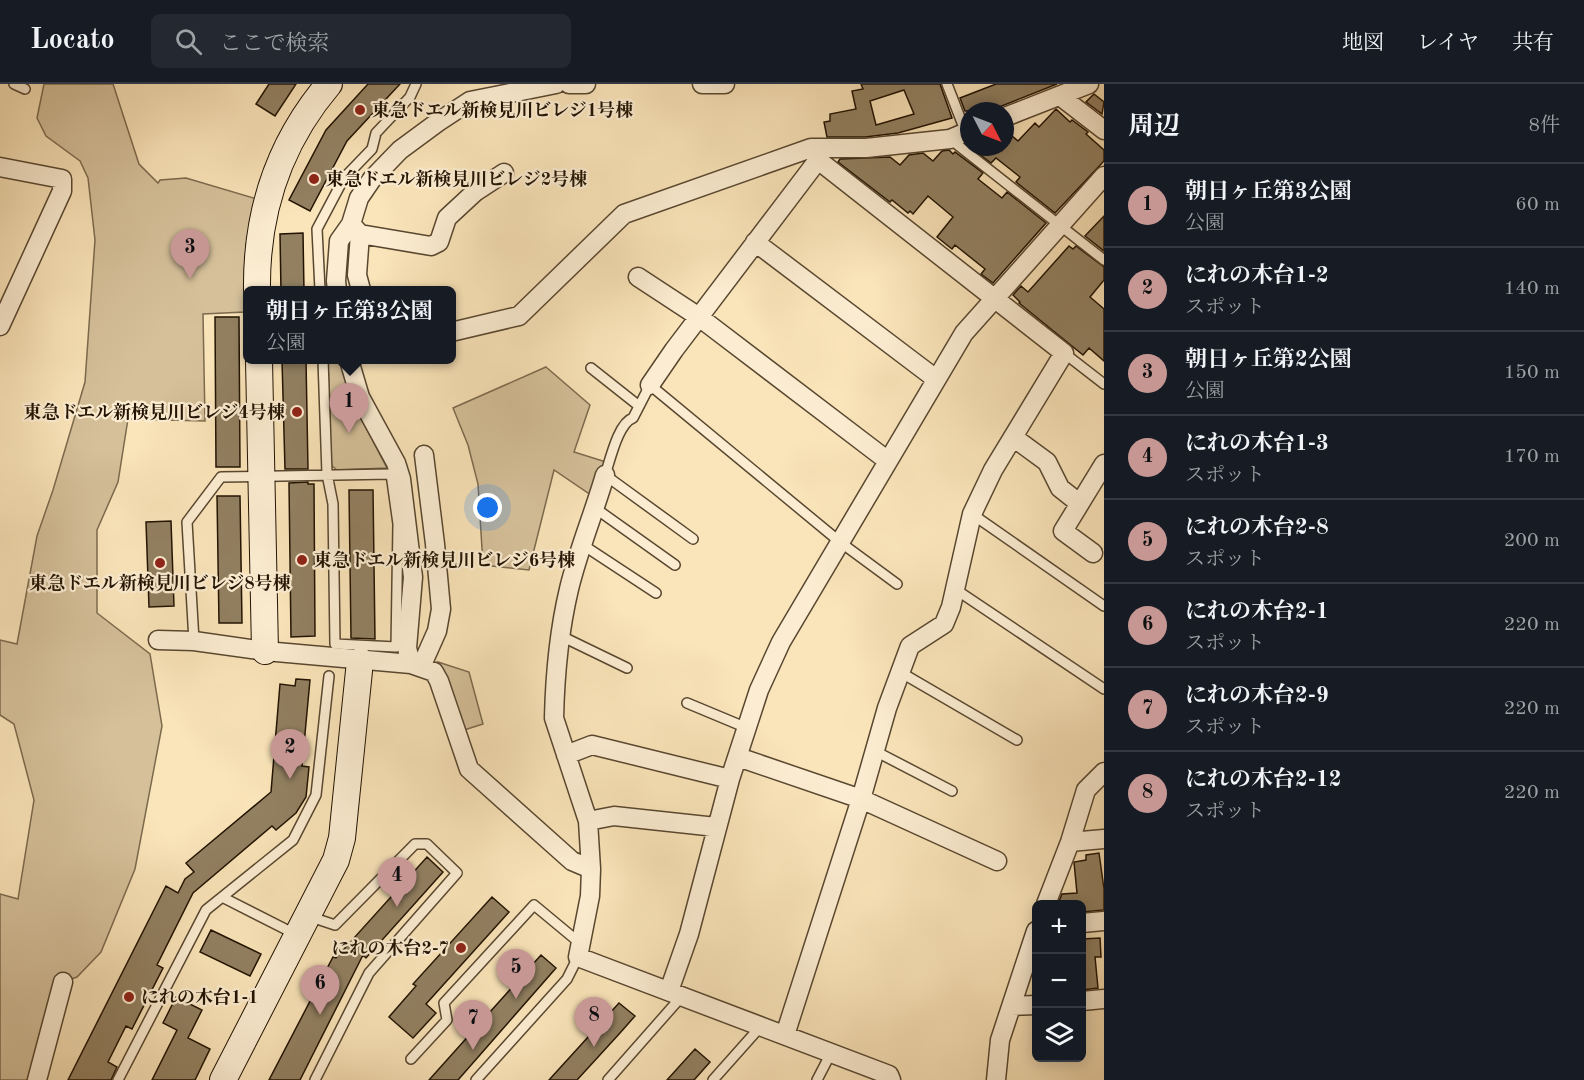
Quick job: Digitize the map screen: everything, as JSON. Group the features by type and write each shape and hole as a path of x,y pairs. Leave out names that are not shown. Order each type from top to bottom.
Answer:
{"street":[{"path":"257,286 258,240 264,210 275,176 298,128 329,84"},
{"path":"360,286 357,275 355,229 359,198 372,179 400,150 470,101 556,84"},
{"path":"569,84 586,84"},
{"path":"702,84 725,84"},
{"path":"1014,112 1058,90 1089,84"},
{"path":"1058,90 1104,130"},
{"path":"650,386 820,154 960,134"},
{"path":"456,331 519,316 624,214 811,148 993,299 1064,353 993,470 972,514 951,607 944,624 910,646 887,708 861,799 785,1035"},
{"path":"0,167 62,178 62,191 0,326"},
{"path":"336,286 339,241 355,229 431,246 439,242 447,218 475,192 504,172"},
{"path":"675,993 730,779 759,690 781,642 964,333 1104,176"},
{"path":"755,242 936,379"},
{"path":"638,278 699,317 888,461"},
{"path":"259,364 265,651"},
{"path":"350,364 360,398 396,463 401,479 413,576 407,648 416,666"},
{"path":"1013,437 1047,462 1060,488 1079,503"},
{"path":"416,666 437,631 441,609 424,455"},
{"path":"1093,553 1063,531 1104,464"},
{"path":"606,475 569,588 558,652 554,718 588,821 590,896 580,950 675,993 889,1075 891,1080"},
{"path":"158,640 194,641 265,651 416,666 434,672 440,681 469,769 572,861 591,869"},
{"path":"223,1080 336,860 342,838 360,661"},
{"path":"566,755 592,745 730,779"},
{"path":"738,757 861,799 997,861"},
{"path":"1048,900 1070,842 1086,790 1104,772"},
{"path":"588,821 614,816 716,827"},
{"path":"1070,842 1104,839"},
{"path":"1086,923 1104,921"},
{"path":"996,1080 1000,1040 1032,944"},
{"path":"37,1080 63,982"},
{"path":"1086,1001 1104,999"},
{"path":"1012,1006 1032,1005"}],"lane":[{"path":"14,84 25,89"},
{"path":"320,286 317,229 344,178 372,149 376,133 410,97 416,84"},
{"path":"947,84 960,127"},
{"path":"986,156 1060,225 1104,260"},
{"path":"1064,353 1104,384"},
{"path":"194,641 187,522 221,477 327,474 390,474 398,524 396,647 335,644 333,504 327,474 323,364"},
{"path":"591,368 639,406"},
{"path":"693,539 606,475 620,432 628,420 633,418 650,386 840,542 897,584"},
{"path":"595,508 675,565"},
{"path":"972,514 1104,606"},
{"path":"583,545 656,593"},
{"path":"955,589 1104,689"},
{"path":"561,636 627,668"},
{"path":"900,672 1017,740"},
{"path":"118,1080 206,910 293,840 316,795 329,676"},
{"path":"687,703 747,728"},
{"path":"875,751 952,791"},
{"path":"222,897 304,926 335,925 415,844 426,844 457,873 369,973 315,1080"},
{"path":"411,1059 447,1020 444,1003 534,905 580,950 567,979 476,1080"},
{"path":"608,1080 675,993"},
{"path":"712,1080 761,1026"},
{"path":"817,1080 831,1053"}],"shaded area":[{"path":"44,84 113,84 139,164 158,183 160,180 186,178 257,199 246,245 243,312 203,314 205,421 128,419 118,482 97,530 97,613 150,654 162,726 135,869 101,952 77,977 63,982 33,1080 0,1080 0,894 18,899 34,800 14,724 0,715 0,640 17,644 37,536 85,382 95,240 88,178 80,161 46,136 37,118"},
{"path":"328,364 343,364 352,401 387,468 337,470 331,465"},
{"path":"546,367 590,405 574,452 606,462 594,497 554,470 529,570 483,565 478,484 468,445 453,408"},
{"path":"438,662 469,672 483,724 461,731"}],"building":[{"path":"269,84 296,84 275,116 256,104"},
{"path":"368,84 400,84 347,141 310,211 289,200 326,130"},
{"path":"861,84 940,84 952,118 898,133 865,137 827,137 824,122 830,121 830,114 856,109 852,91 863,89","holes":["904,90 914,114 876,125 870,101"]},
{"path":"996,84 1057,84 1012,102 962,102 960,98"},
{"path":"1094,94 1104,102 1102,114 1086,102"},
{"path":"1056,109 1070,122 1072,120 1088,132 1086,134 1104,150 1104,161 1055,213 1016,182 1020,177 996,158 991,163 982,156 1014,156 1014,138 1018,141 1035,123 1039,127"},
{"path":"949,150 953,154 955,152 983,173 978,179 1002,198 1007,192 1046,223 993,283 981,274 985,269 955,245 952,249 937,237 953,217 928,196 913,214 910,211 908,213 838,162 840,159 890,157 900,165 909,155 923,153 933,161 942,151"},
{"path":"1104,216 1104,251 1085,236"},
{"path":"303,233 304,286 281,286 280,234"},
{"path":"1069,246 1073,249 1076,246 1104,267 1104,280 1090,297 1104,309 1104,361 1089,348 1083,355 1019,303 1013,295 1021,286 1028,292"},
{"path":"215,317 239,317 240,467 216,467"},
{"name":"東急ドエル新検見川ビレジ4号棟","path":"282,364 306,364 308,469 285,469"},
{"name":"東急ドエル新検見川ビレジ6号棟","path":"308,482 308,484 314,484 315,636 291,637 289,483"},
{"path":"349,490 373,490 375,639 351,638"},
{"path":"217,496 240,496 242,623 219,623"},
{"name":"東急ドエル新検見川ビレジ8号棟","path":"171,521 174,606 149,607 146,522"},
{"path":"296,679 310,680 302,766 309,767 306,797 296,813 276,830 272,826 193,893 157,965 163,968 132,1029 126,1026 108,1062 117,1067 111,1080 68,1080 166,886 178,893 185,879 194,872 186,863 271,792 280,684 295,686"},
{"path":"1099,853 1104,889 1104,910 1086,912 1086,900 1060,900 1062,894 1077,893 1074,862 1086,860 1086,855"},
{"path":"427,857 443,872 366,958 363,955 300,1080 269,1080 333,957 336,958"},
{"name":"にれの木台2-7","path":"492,897 509,912 426,1004 436,1013 413,1038 389,1017 416,986 413,984"},
{"path":"211,930 261,954 250,976 200,952"},
{"path":"1100,938 1101,957 1095,957 1098,988 1086,990 1086,954 1086,939"},
{"path":"541,955 556,968 458,1080 429,1080"},
{"path":"176,997 202,1010 188,1038 210,1049 195,1080 152,1080 177,1030 163,1023"},
{"path":"619,1003 635,1016 620,1033 577,1080 549,1080"},
{"path":"695,1049 710,1062 694,1080 667,1080"}],"place":[{"name":"東急ドエル新検見川ビレジ1号棟","path":"360,110"},
{"name":"東急ドエル新検見川ビレジ2号棟","path":"314,179"},
{"name":"朝日ヶ丘第2公園","path":"190,279"},
{"name":"東急ドエル新検見川ビレジ4号棟","path":"297,412"},
{"name":"朝日ヶ丘第3公園","path":"349,433"},
{"name":"東急ドエル新検見川ビレジ6号棟","path":"302,560"},
{"name":"東急ドエル新検見川ビレジ8号棟","path":"160,563"},
{"name":"にれの木台1-2","path":"290,779"},
{"name":"にれの木台1-3","path":"397,907"},
{"name":"にれの木台2-7","path":"461,948"},
{"name":"にれの木台1-1","path":"129,997"},
{"name":"にれの木台2-8","path":"516,999"},
{"name":"にれの木台2-1","path":"320,1015"},
{"name":"にれの木台2-12","path":"594,1047"},
{"name":"にれの木台2-9","path":"473,1050"}]}
